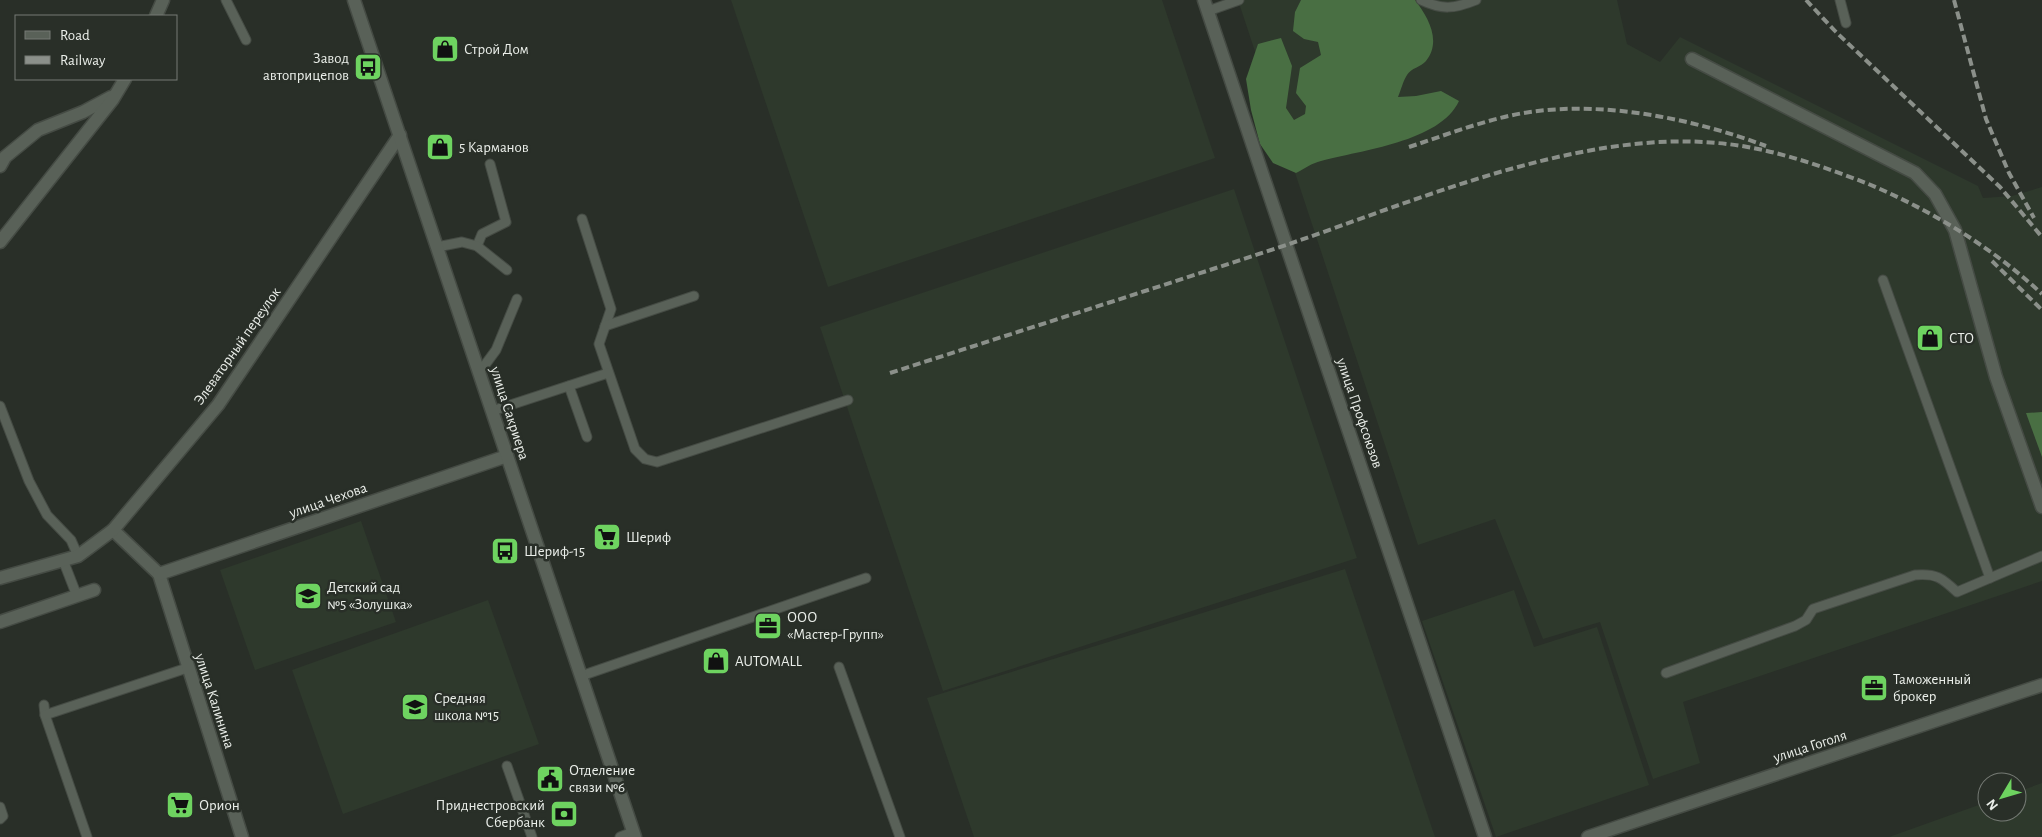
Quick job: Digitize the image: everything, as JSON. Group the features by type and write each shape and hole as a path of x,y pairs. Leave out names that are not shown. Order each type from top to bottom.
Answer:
{"street":[{"path":"156,15 163,0"},
{"name":"улица Сакриера","path":"354,0 634,835"},
{"name":"улица Профсоюзов","path":"1206,6 1485,837"},
{"path":"1692,59 1915,174 1935,194 1955,230 1996,377 2042,507"},
{"path":"0,242 116,94 124,80"},
{"path":"0,166 5,157 38,130 84,112 116,94"},
{"name":"Элеваторный переулок","path":"78,556 113,530 218,405 400,135"},
{"name":"улица Чехова","path":"159,574 507,456"},
{"path":"113,530 159,574"},
{"path":"0,578 78,556"},
{"name":"улица Калинина","path":"159,574 187,668 242,837"},
{"path":"0,622 94,590"},
{"name":"улица Гоголя","path":"1588,837 2042,685"}],"lane":[{"path":"226,0 246,40"},
{"path":"1206,6 1239,0"},
{"path":"1421,0 1437,8 1452,8 1476,0"},
{"path":"1840,0 1846,23"},
{"path":"478,246 482,234 506,222 490,164"},
{"path":"582,219 611,309 599,344 635,449 645,459 657,462 848,400"},
{"path":"437,247 462,242 478,246 508,270"},
{"path":"1883,280 1990,578"},
{"path":"606,326 694,296"},
{"path":"479,373 496,350 517,299"},
{"path":"492,410 608,373"},
{"path":"569,386 587,437"},
{"path":"0,406 29,481 48,514 71,540 78,556"},
{"path":"1666,673 1795,626 1806,620 1813,609 1915,575 1931,574 1945,581 1957,592 2042,556"},
{"path":"63,560 76,596"},
{"path":"581,676 866,578"},
{"path":"839,667 900,837"},
{"path":"45,715 187,668"},
{"path":"44,705 45,715 87,837"},
{"path":"507,766 532,837"},
{"path":"0,807 3,816 0,819"},
{"path":"620,837 634,835"}],"shaded area":[{"path":"731,0 1162,0 1215,158 828,287"},
{"path":"1238,0 1617,0 1627,44 1660,62 1680,37 1978,186 1983,198 2012,196 2042,187 2042,581 1683,702 1700,763 1653,779 1600,622 1543,639 1495,519 1418,545"},
{"path":"1234,189 1357,558 943,691 820,327"},
{"name":"Детский сад №5 «Золушка»","path":"361,521 396,622 255,670 220,570"},
{"path":"1345,569 1435,837 974,837 927,698"},
{"path":"1514,590 1534,647 1597,627 1649,785 1496,837 1422,621"},
{"name":"Средняя школа №15","path":"488,600 539,744 343,814 292,670"},
{"path":"2042,783 2042,837 1889,837 1977,806 1977,822 2027,822 2027,788"}],"green space":[{"path":"1301,0 1415,0 1428,21 1433,37 1433,45 1426,61 1407,75 1398,97 1441,91 1459,101 1449,115 1435,126 1418,135 1398,142 1318,162 1296,173 1273,163 1260,144 1251,110 1246,79 1258,44 1281,38 1292,66 1286,108 1294,120 1305,114 1306,106 1296,93 1300,68 1321,55 1318,42 1304,39 1293,31 1295,12"},
{"path":"2042,412 2042,457 2026,413"}],"railway":[{"path":"1806,0 1836,32 2000,187 2042,237"},
{"path":"1954,0 1986,119 2009,173 2034,218"},
{"path":"1409,147 1499,118 1559,109 1619,111 1680,120 1766,146"},
{"path":"890,373 1289,244 1445,189 1500,172 1610,147 1664,142 1717,143 1755,148 1812,163 1866,183 1890,193 1959,231 2002,260 2042,294"},
{"path":"1992,261 2042,310"}],"place":[{"name":"Строй Дом","path":"445,49"},
{"name":"Завод автоприцепов","path":"368,67"},
{"name":"5 Карманов","path":"440,147"},
{"name":"СТО","path":"1930,338"},
{"name":"Шериф","path":"607,537"},
{"name":"Шериф-15","path":"505,551"},
{"name":"Детский сад №5 «Золушка»","path":"308,596"},
{"name":"ООО «Мастер-Групп»","path":"768,626"},
{"name":"AUTOMALL","path":"716,661"},
{"name":"Таможенный брокер","path":"1874,688"},
{"name":"Средняя школа №15","path":"415,707"},
{"name":"Отделение связи №6","path":"550,779"},
{"name":"Орион","path":"180,805"},
{"name":"Приднестровский Сбербанк","path":"564,814"}]}
